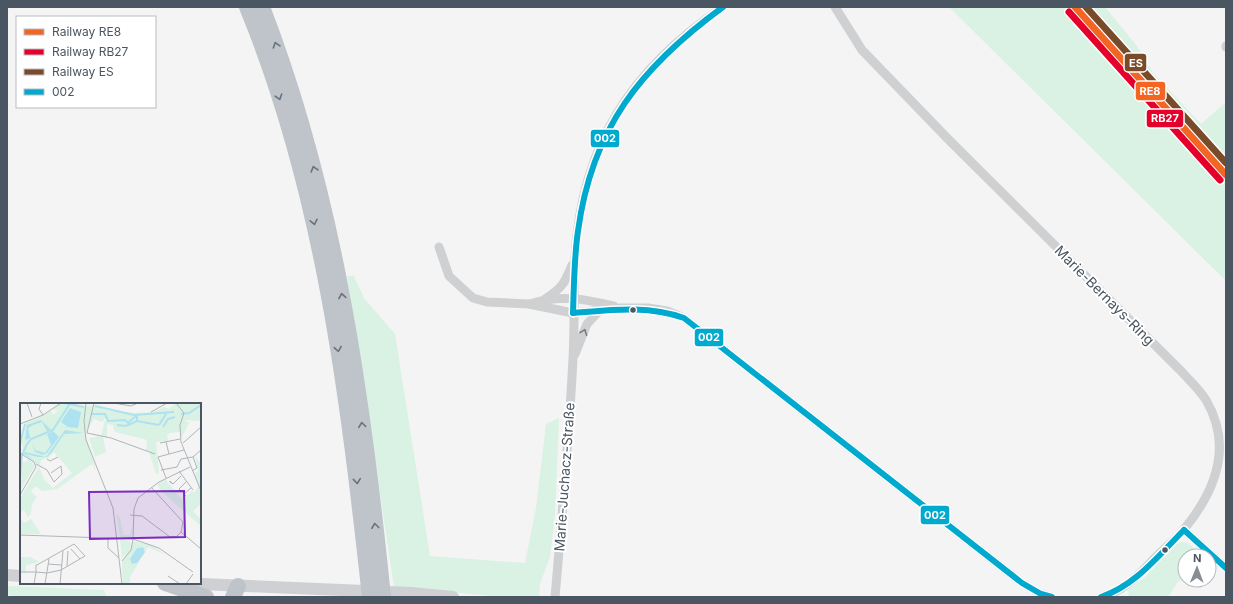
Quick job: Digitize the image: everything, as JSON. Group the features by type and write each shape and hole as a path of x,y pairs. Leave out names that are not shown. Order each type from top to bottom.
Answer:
{"highway":[{"path":"247,7 286,118 312,212 327,282 373,566 383,597"},
{"path":"262,7 300,119 334,248 360,412 373,566 370,597"},
{"path":"168,584 206,597"}],"main road":[{"path":"7,575 20,576"},
{"path":"172,584 237,593 411,593 453,597"}],"street":[{"name":"Marie-Juchacz-Straße","path":"554,597 573,357 575,258 579,221 586,183 607,130 633,88 677,41 723,7"},
{"name":"Marie-Bernays-Ring","path":"835,7 862,50 949,140 1182,372 1206,400 1215,418 1220,440 1219,467 1212,487 1184,530 1137,578 1116,592 1101,597"},
{"path":"439,247 450,276 473,298 487,302 529,304 573,313 621,308 648,308 667,311 684,318 1022,584 1041,594 1052,597"},
{"name":"Marie-Juchacz-Straße","path":"544,299 560,290 566,281 575,258"},
{"path":"529,304 544,299 574,298 591,300 621,308"},
{"name":"Marie-Juchacz-Straße","path":"573,357 587,324 600,310"},
{"path":"1184,530 1226,568"}],"green space":[{"path":"949,7 1105,7 1137,46 1153,73 1201,124 1226,102 1226,281"},
{"path":"347,276 354,276 364,298 395,334 430,556 525,563 536,508 546,424 559,418 555,515 550,557 540,584 539,597 503,597 394,587"},
{"path":"1181,542 1188,543 1194,548 1177,548 1177,583 1168,597 1129,597 1128,590 1145,577 1173,546"},
{"path":"7,586 104,590 107,597 26,597 7,595"}],"rail line":[{"name":"RE8","path":"1075,7 1226,175"},
{"name":"ES","path":"1086,7 1226,163"},
{"name":"RB27","path":"1069,12 1220,180"}],"transit line":[{"name":"002","path":"573,313 574,272 578,231 585,194 595,161 608,131 625,103 645,77 668,53 723,7"},
{"name":"002","path":"573,313 643,310 656,311 684,318 1022,583 1041,594 1052,597"},
{"name":"002","path":"1184,530 1226,568"},
{"name":"002","path":"1101,597 1114,592 1146,569 1184,530"}]}
